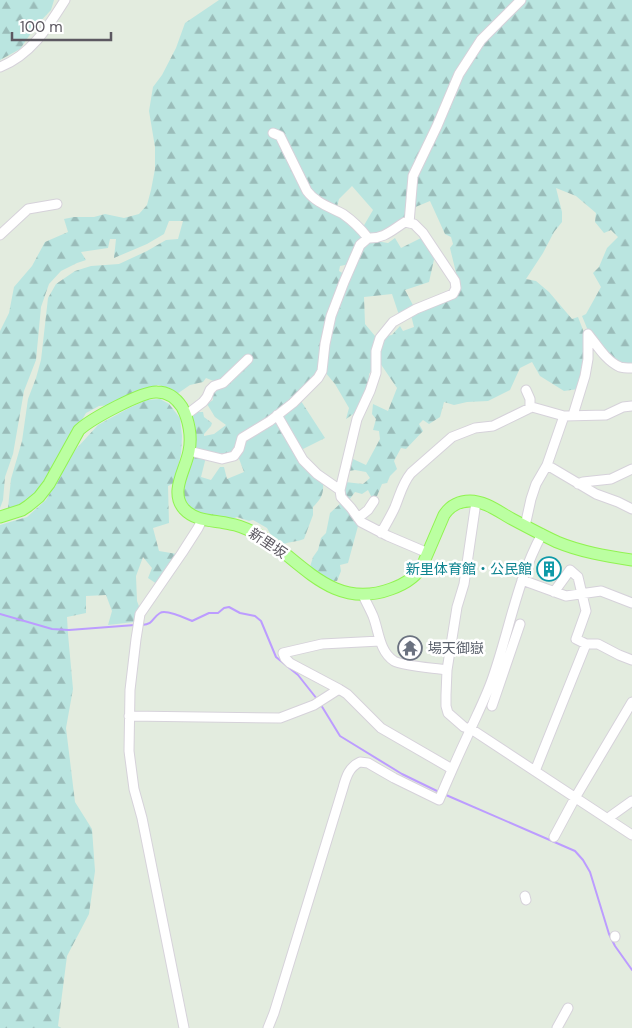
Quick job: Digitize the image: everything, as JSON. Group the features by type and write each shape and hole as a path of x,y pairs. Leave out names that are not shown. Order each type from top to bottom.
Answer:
{"main road":[{"path":"0,517 22,510 39,497 49,484 80,430 88,422 100,415 143,394 156,392 172,397 181,406 186,415"},
{"name":"新里坂","path":"186,415 190,434 189,451 178,488 178,495 183,508 202,520 232,524 252,531 266,539 323,582 350,594 364,595 387,590 401,585 412,578 421,570 447,510 459,502 476,502"},
{"path":"476,502 484,504 562,544 588,552 632,560"}],"street":[{"path":"0,67 14,60 31,47 65,0"},
{"path":"409,223 413,176 459,74 481,40 521,0"},
{"path":"273,133 280,136 311,197 342,214 358,226 368,238 383,237 405,222 414,224 455,281 456,288 453,294 416,309 393,322 380,338 376,351 376,372 370,391 357,419 340,490 341,497 361,522 428,553"},
{"path":"0,235 28,209 57,204"},
{"path":"189,451 222,459 234,456 239,449 242,438 293,403 318,378 322,370 331,316 360,245 368,238"},
{"path":"526,526 536,484 547,465 586,376 588,334 613,363 621,367 632,368"},
{"path":"186,415 203,402 214,386 223,383 248,359"},
{"path":"526,390 530,399 530,408"},
{"path":"382,533 405,480 452,437 475,428 499,424 532,407 568,416 606,415 623,407 632,406"},
{"path":"277,415 303,460 317,474 340,490"},
{"path":"547,465 596,494 632,509"},
{"path":"578,484 611,479 632,469"},
{"path":"358,518 368,510 374,500"},
{"path":"476,502 464,584 456,607 447,670 446,706 448,713 464,727 471,729 632,835"},
{"path":"184,1028 142,818 134,789 129,751 129,716 130,690 140,614 182,554 202,520"},
{"path":"268,1028 342,788 351,768 360,762 368,763 440,800 494,675 522,580 542,534"},
{"path":"554,592 570,570 578,577 586,611 576,638 586,644 598,644 632,660"},
{"path":"522,580 566,596 601,591 632,603"},
{"path":"364,595 380,641 385,651 395,662 447,670"},
{"path":"492,706 520,624"},
{"path":"380,641 322,644 283,654 290,663 347,694 381,728 452,769"},
{"path":"502,647 513,644"},
{"path":"535,771 586,644"},
{"path":"129,716 280,718 319,702 339,689"},
{"path":"554,836 632,702"},
{"path":"609,819 632,801"},
{"path":"557,1028 568,1008"}],"green space":[{"path":"0,0 54,0 51,10 36,26 20,49 0,60"},
{"path":"219,0 517,0 480,37 410,175 406,219 384,233 371,235 363,227 373,210 352,186 339,199 335,214 344,219 365,238 350,264 340,266 339,271 344,274 320,368 316,376 292,400 269,418 248,430 233,455 218,455 193,447 191,417 198,412 203,412 204,417 212,423 204,436 214,434 226,425 215,417 207,404 213,400 212,395 218,389 216,382 206,378 203,382 190,385 177,394 170,388 158,385 134,392 112,405 99,406 86,413 43,488 20,505 8,508 11,479 22,441 28,399 41,360 48,298 56,284 75,271 91,266 119,264 166,240 178,239 183,221 169,221 164,234 147,244 114,258 116,239 110,239 108,248 81,252 86,260 61,271 49,284 41,307 36,360 24,391 13,454 5,477 3,500 0,508 0,331 9,313 14,287 32,266 45,242 68,232 64,219 94,217 105,214 124,218 139,214 147,205 155,169 155,147 149,111 153,87 162,75 176,48 185,23"},
{"path":"523,0 632,0 632,366 623,365 612,360 589,333 582,316 586,314 601,287 593,273 599,267 607,248 618,237 611,230 604,233 595,222 596,213 576,196 556,188 562,212 562,222 526,279 536,281 549,292 572,319 578,317 585,335 585,362 578,389 564,391 540,376 532,362 520,368 510,390 488,401 454,405 444,402 440,417 429,424 423,420 419,424 423,431 406,449 401,448 394,461 397,469 390,476 387,483 382,484 377,496 372,498 368,490 362,494 355,492 349,500 344,497 345,482 363,484 370,478 366,472 349,471 353,459 366,465 380,439 379,431 373,430 376,419 372,414 373,404 388,411 397,388 378,360 382,339 392,335 400,326 403,331 414,327 411,315 455,295 458,281 450,248 453,244 451,237 445,234 430,201 413,208 415,176 457,85 481,43"},
{"path":"423,237 435,255 429,282 405,290 414,307 399,315 392,294 364,297 365,324 375,336 373,369 369,374 368,391 359,410 346,419 349,408 335,384 325,372 333,315 361,246 369,240 388,243 395,238 401,248"},
{"path":"160,399 169,404 180,418 182,436 181,454 174,483 168,486 169,523 153,528 159,551 177,554 157,584 148,578 152,568 143,557 136,576 137,601 140,609 134,622 108,625 112,611 106,595 86,596 86,613 67,617 73,689 66,728 75,802 92,829 95,871 89,914 67,956 58,1026 61,1028 0,1028 0,525 27,517 46,500 76,449 98,425 147,400"},
{"path":"301,401 325,438 299,451 280,417"},
{"path":"276,419 323,483 321,496 313,507 313,515 304,539 282,545 272,537 267,528 253,520 249,521 237,517 229,520 192,511 185,503 182,490 194,454 206,457 201,477 211,480 220,467 224,467 227,479 244,472 238,456 244,440"},
{"path":"341,503 349,511 358,526 348,563 340,565 341,571 337,581 333,581 323,577 310,567 321,538 326,533 330,513"}],"waterway":[{"path":"142,625 149,623 163,612 176,614 192,621 209,613 218,613 224,608 229,607 240,613 255,616 261,621 276,657 298,675 317,699"},
{"path":"0,614 52,629 69,630 135,625"},
{"path":"321,705 340,736 402,774 439,792"},
{"path":"446,795 575,851 590,872 609,934 632,970"}],"place":[{"name":"新里体育館・公民館","path":"549,569"},
{"name":"場天御嶽","path":"410,648"}]}
